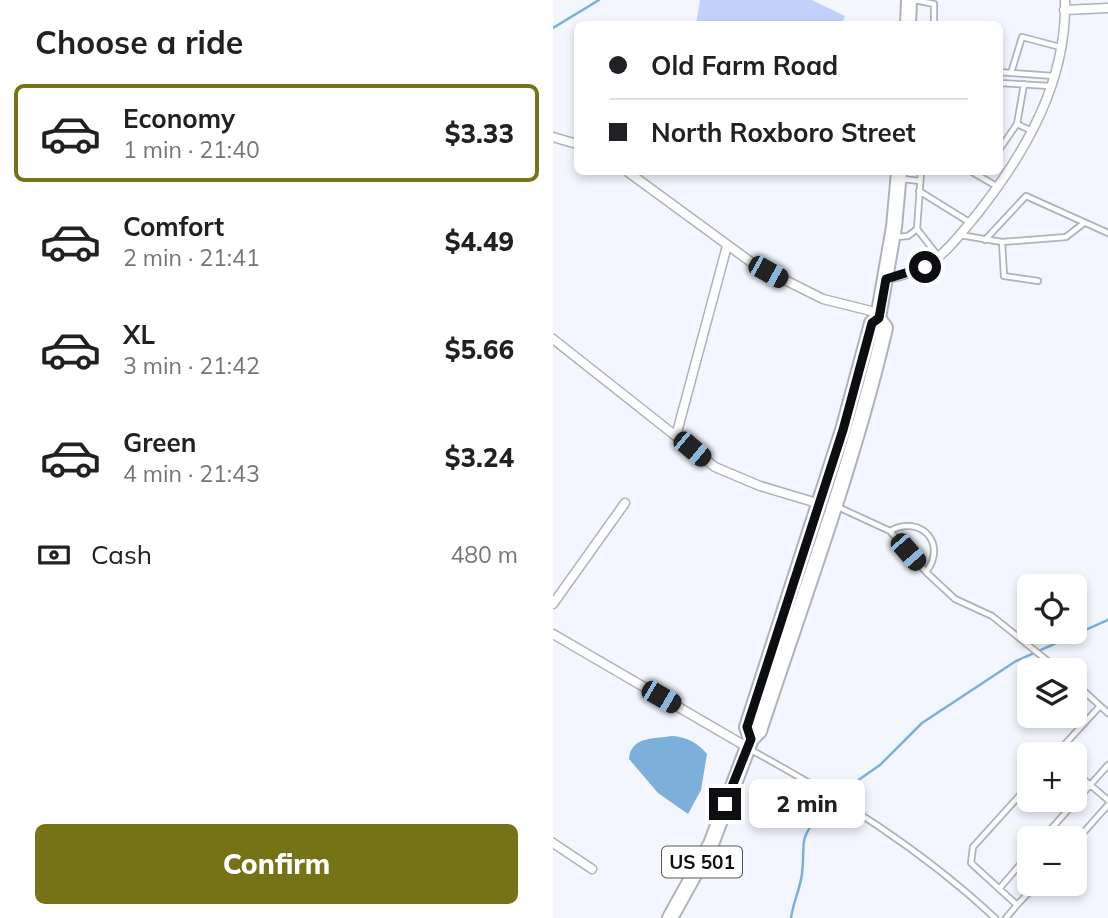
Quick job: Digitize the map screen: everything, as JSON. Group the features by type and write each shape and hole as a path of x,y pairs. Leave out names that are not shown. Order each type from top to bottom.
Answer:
{"highway":[{"path":"908,21 909,0"},
{"name":"US 501","path":"749,743 747,727 817,503 843,430 872,323 879,315 892,238 898,175"},
{"name":"US 501","path":"675,916 711,844 749,743 759,731 835,506 878,358 885,328 879,315"},
{"path":"835,506 830,494 844,446 843,430"},
{"path":"808,582 804,574 823,512 817,503"}],"street":[{"path":"886,279 917,271 938,256 970,223 998,187 1033,132 1051,86 1060,47 1065,0"},
{"path":"1065,10 1108,8"},
{"path":"553,137 574,143"},
{"path":"632,175 727,247 764,270 811,293 879,315"},
{"path":"676,436 727,247"},
{"path":"553,339 708,463 728,474 817,503"},
{"path":"553,604 625,503"},
{"path":"553,634 749,743"},
{"path":"553,843 591,869"}],"lane":[{"path":"915,0 935,4 934,21"},
{"path":"1011,73 1022,37 1060,47"},
{"path":"1003,72 1053,76"},
{"path":"1003,83 1051,86"},
{"path":"1003,143 1017,124 1024,84"},
{"path":"1017,124 1033,132"},
{"path":"898,175 920,181"},
{"path":"921,175 917,229 938,256"},
{"path":"984,175 998,187"},
{"path":"919,191 970,223"},
{"path":"985,240 1026,196 1108,233"},
{"path":"959,235 1002,243 1066,237 1084,223"},
{"path":"892,238 908,236 917,229"},
{"path":"1002,243 1004,276 1038,281"},
{"path":"835,506 890,531 926,572 955,599 992,616 1044,658"},
{"path":"890,531 902,524 915,525 929,535 935,547 934,562 926,572"},
{"path":"1087,694 1108,713"},
{"path":"1067,742 1100,706"},
{"path":"749,743 910,846 995,918"},
{"path":"1054,826 1108,765"},
{"path":"1087,782 1108,803 1087,828"},
{"path":"1017,798 973,847 971,863 1017,905"},
{"path":"999,888 1017,868"},
{"path":"1006,918 1026,896"}],"shaded area":[{"path":"700,0 812,0 845,16 843,21 696,21"},
{"path":"672,736 692,741 707,754 701,790 688,814 658,793 629,759 634,746 639,742"}],"waterway":[{"path":"553,28 599,0"},
{"path":"831,799 880,765 922,723 1016,661 1108,620"},
{"path":"791,918 801,880 804,841 809,829 823,812"}],"route":[{"path":"725,804 751,739 747,727 817,503 843,430 872,323 879,318 886,279 925,267"}]}
